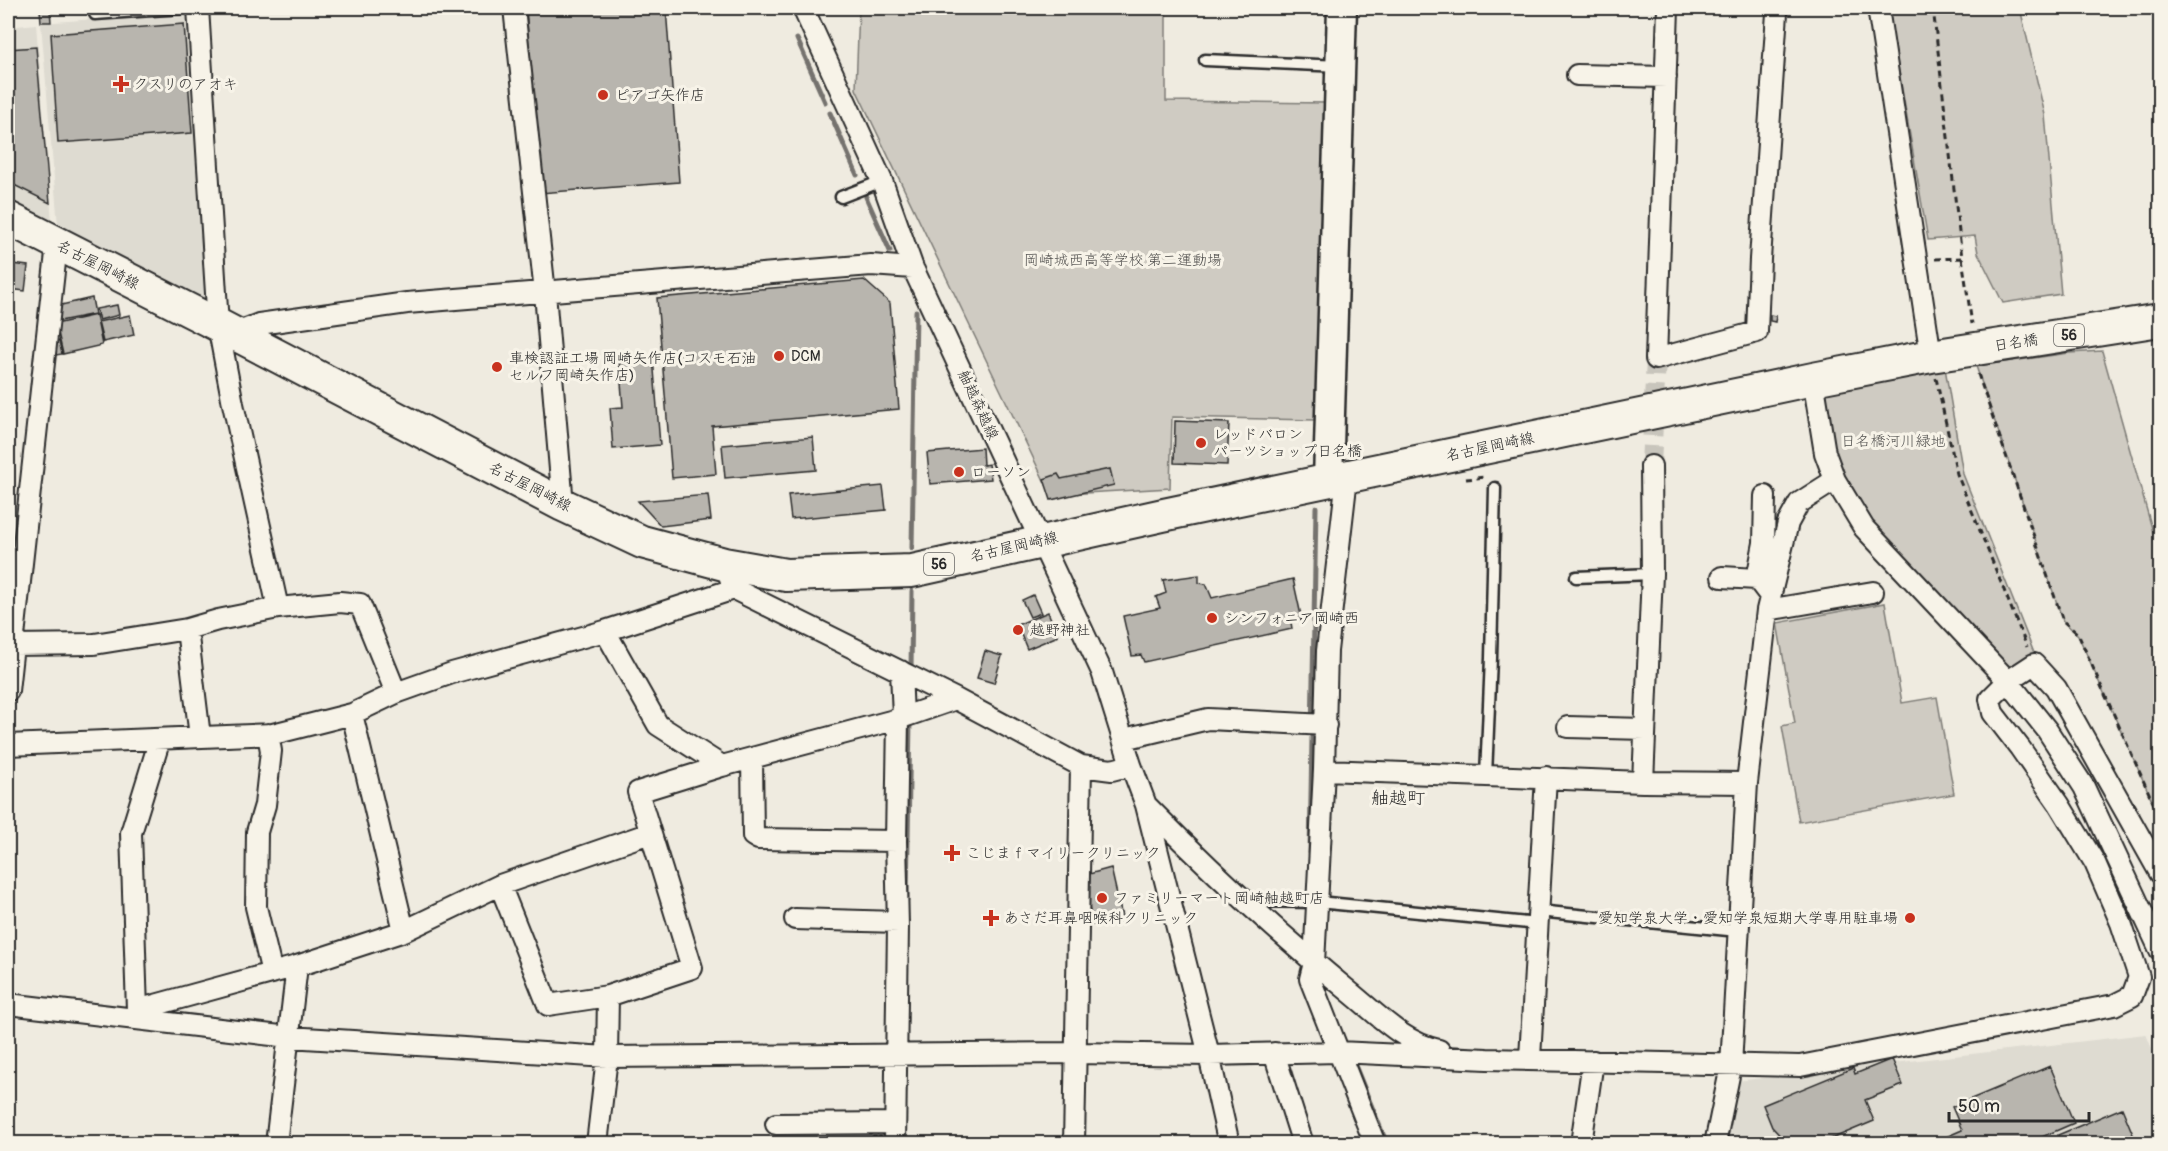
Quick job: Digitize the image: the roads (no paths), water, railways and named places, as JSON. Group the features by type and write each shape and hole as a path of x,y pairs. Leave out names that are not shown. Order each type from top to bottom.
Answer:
{"main road":[{"name":"名古屋岡崎線","path":"8,218 563,505 642,542 729,576 786,576 912,570 1105,527 1813,379 1975,349"},
{"name":"日名橋","path":"1975,349 2160,320"}],"street":[{"path":"198,8 233,404 278,608"},
{"path":"514,8 545,293 563,505"},
{"name":"舳越森越線","path":"803,8 882,181 913,268 1102,672 1146,805 1209,1055 1228,1143"},
{"path":"1342,8 1338,479 1327,651 1318,902 1314,963 1310,978 1375,1143"},
{"path":"1668,8 1656,359 1757,332 1776,8"},
{"path":"1878,8 1931,356"},
{"path":"1577,75 1666,77"},
{"path":"8,691 10,644 57,244"},
{"path":"226,330 406,303 871,265 913,268"},
{"path":"1813,379 1825,453 1835,480 1864,528 2008,681 2048,730 2084,786 2160,950"},
{"path":"1643,782 1652,574 1651,466"},
{"path":"1714,1143 1731,1066 1747,783 1768,603 1788,523 1799,503 1835,480"},
{"path":"1765,496 1764,543 1757,579 1768,603"},
{"path":"8,745 268,734 352,714 396,693 452,673 604,631 729,576 908,675 1081,766 1112,770 1131,765"},
{"path":"1722,577 1757,579"},
{"path":"1768,603 1873,592"},
{"path":"10,644 94,644 187,629 278,608 340,602 360,604 396,693"},
{"path":"187,629 200,737"},
{"path":"604,631 658,724 722,766"},
{"path":"8,1004 137,1014 289,1037 607,1057 1075,1053 1209,1055 1338,1052 1487,1059 1530,1058 1731,1066 1800,1066 2114,1005 2132,996 2139,977 2121,922 2095,863 2059,804 1993,713 1990,699 2008,681 2034,664 2056,688 2160,873"},
{"path":"895,1143 898,922 896,841 908,675"},
{"path":"500,885 548,1005 608,996 692,968 638,792 722,766 906,716 956,699"},
{"path":"352,714 404,931"},
{"path":"1124,739 1208,718 1326,725"},
{"path":"1568,728 1645,729"},
{"path":"268,734 271,751 267,794 257,832 256,908 272,972"},
{"path":"137,1014 131,833 160,739"},
{"path":"752,758 753,836 758,838 896,841"},
{"path":"1074,1143 1081,766"},
{"path":"1324,770 1643,782 1747,783"},
{"path":"1530,1058 1546,777"},
{"path":"1146,805 1245,901 1314,963 1404,1037 1430,1048 1487,1059"},
{"path":"137,1014 404,931 500,885 650,833"},
{"path":"795,919 898,922"},
{"path":"276,1143 297,966"},
{"path":"597,1143 607,1057 608,996"},
{"path":"1274,1053 1303,1143"},
{"path":"1581,1143 1593,1061"},
{"path":"776,1124 896,1123"}],"lane":[{"path":"95,14 181,8"},
{"path":"1205,60 1341,66"},
{"path":"842,197 882,181"},
{"path":"1486,776 1495,488"},
{"path":"1576,577 1652,574"},
{"path":"1245,901 1318,902 1738,931"}],"waterway":[{"path":"784,8 786,12"},
{"path":"797,39 825,102"},
{"path":"830,113 857,175"},
{"path":"866,197 890,251"},
{"path":"912,548 916,311"},
{"path":"1310,853 1316,507"},
{"path":"911,670 912,591"},
{"path":"907,901 910,719"},
{"path":"1352,1058 1387,1144"}],"tunnel":[{"path":"1651,466 1656,359"}],"place":[{"name":"クスリのアオキ","path":"121,84"},
{"name":"ピアゴ矢作店","path":"603,95"},
{"name":"DCM","path":"779,356"},
{"name":"車検認証工場 岡崎矢作店(コスモ石油 セルフ岡崎矢作店)","path":"497,367"},
{"name":"レッドバロン パーツショップ日名橋","path":"1201,443"},
{"name":"ローソン","path":"959,472"},
{"name":"シンフォニア岡崎西","path":"1212,618"},
{"name":"越野神社","path":"1018,630"},
{"name":"こじまｆマイリークリニック","path":"952,853"},
{"name":"ファミリーマート岡崎舳越町店","path":"1102,898"},
{"name":"あさだ耳鼻咽喉科クリニック","path":"991,918"},
{"name":"愛知学泉大学・愛知学泉短期大学専用駐車場","path":"1910,918"}],"district":[{"name":"舳越町","path":"1398,798"}],"park label":[{"name":"岡崎城西高等学校 第二運動場","path":"1123,260"},
{"name":"日名橋河川緑地","path":"1893,441"}]}
